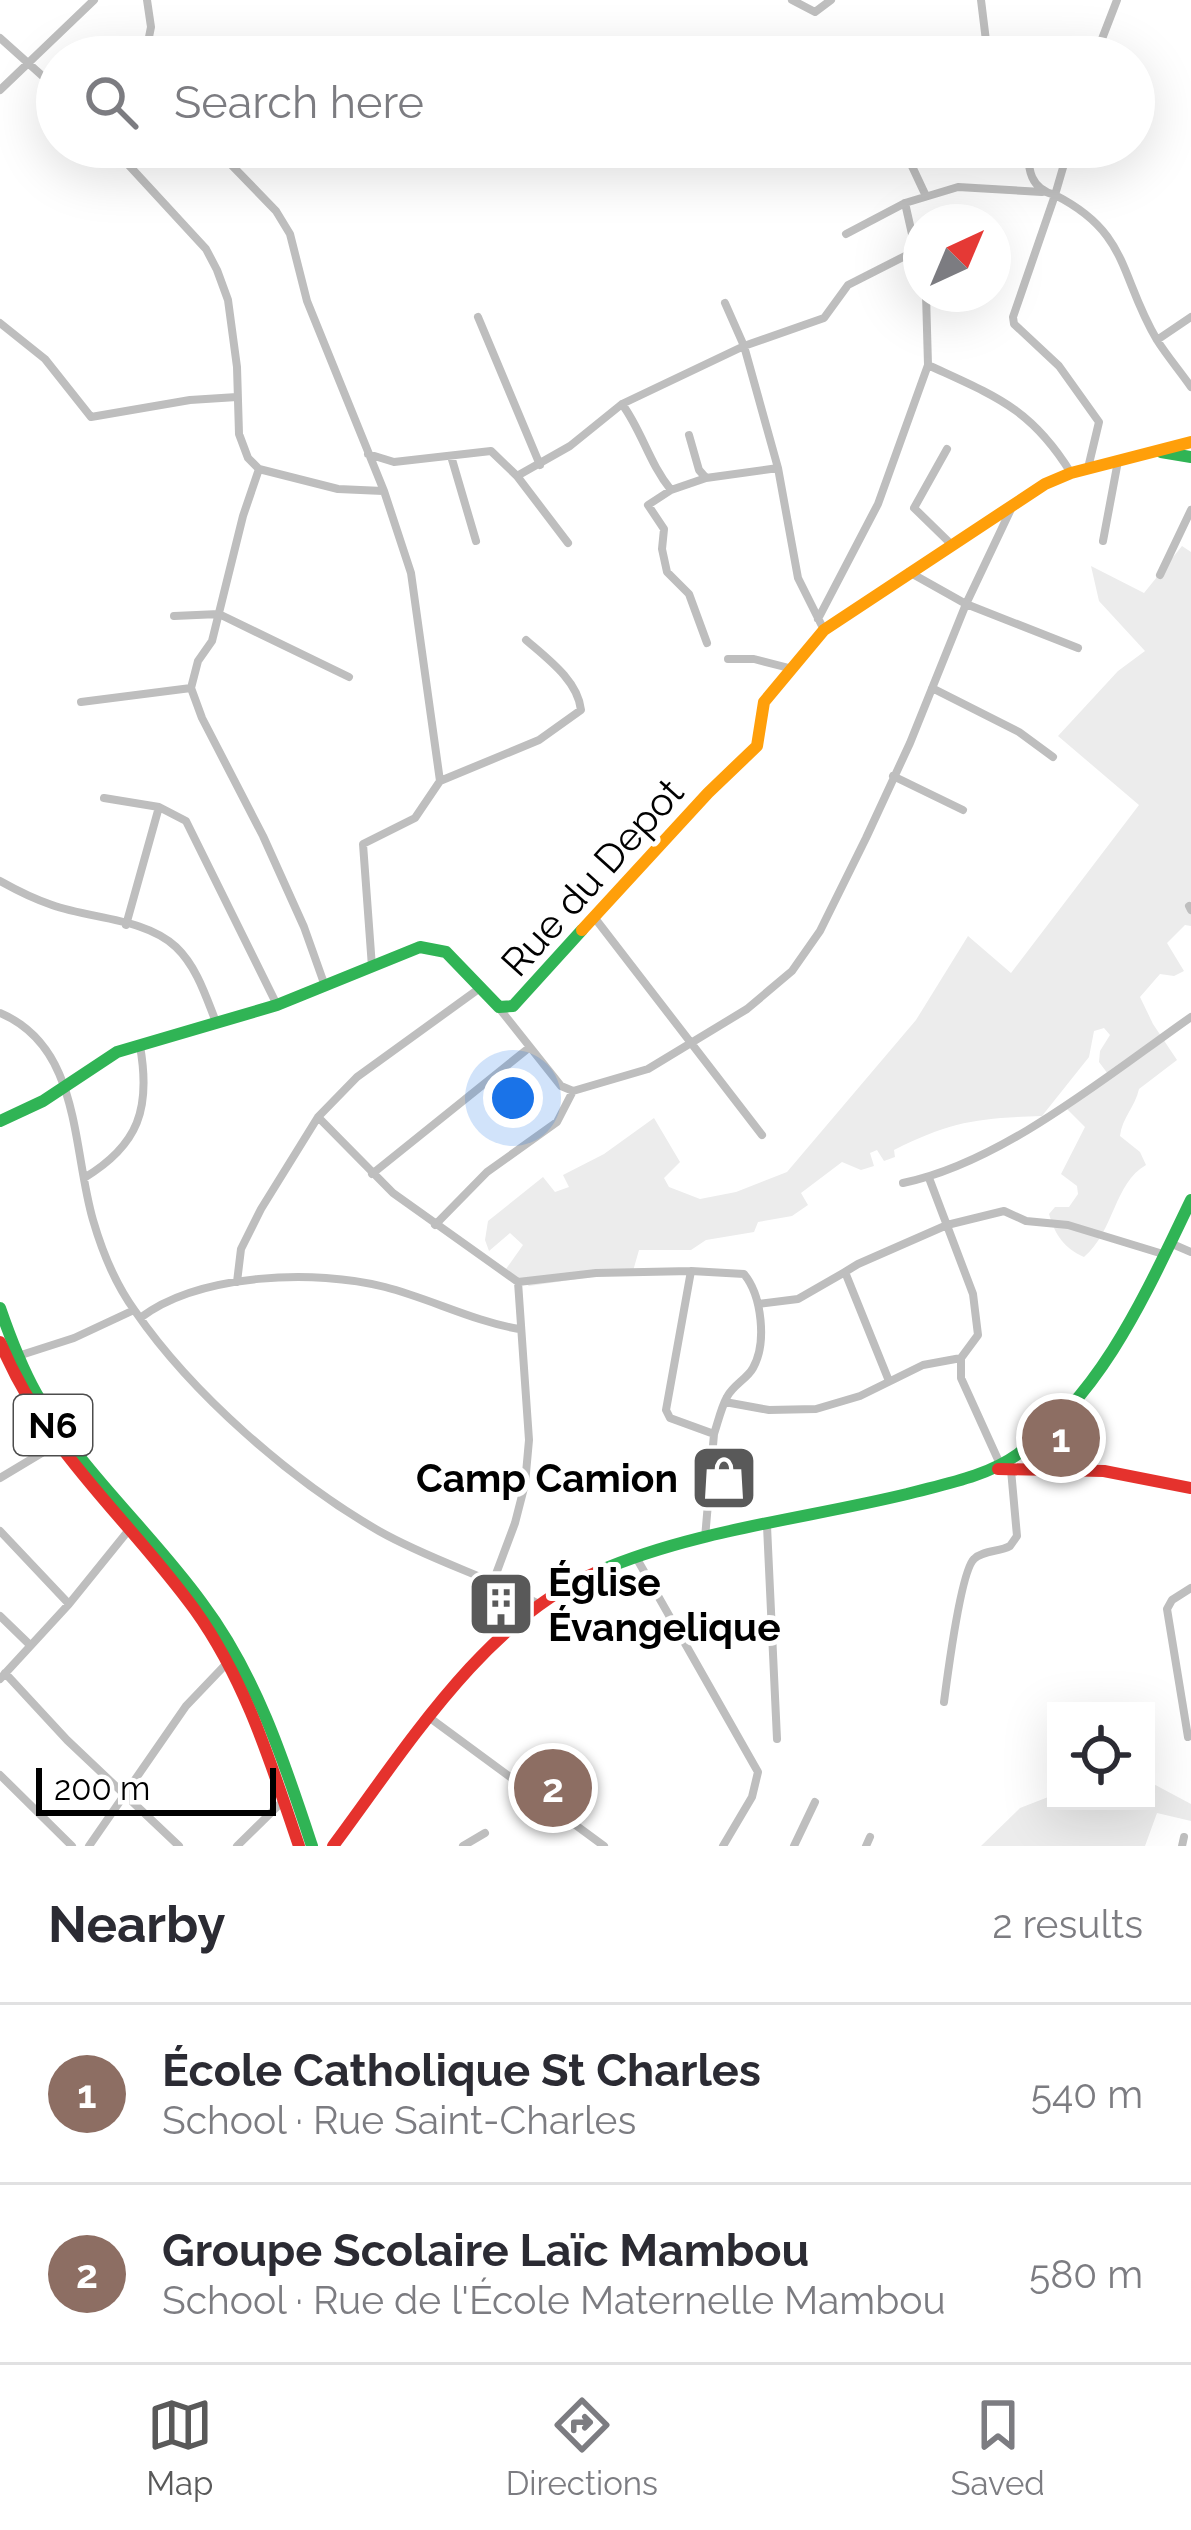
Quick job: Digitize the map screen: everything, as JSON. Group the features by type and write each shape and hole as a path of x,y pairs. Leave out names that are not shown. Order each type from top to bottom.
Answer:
{"main road":[{"name":"Rue du Depot","path":"0,1121 32,1107 117,1052 277,1005 429,946 446,952 499,1007 513,1006 757,746 764,702 821,624 1071,473 1191,442"},
{"path":"1160,452 1191,457"},
{"path":"1001,1468 1046,1431 1094,1376 1124,1332 1191,1200"},
{"name":"N6","path":"0,1310 16,1356 63,1439 132,1528"},
{"name":"N6","path":"0,1342 24,1395 55,1445 132,1528"},
{"path":"333,1846 429,1717 537,1603 565,1585 705,1540 1001,1468 1104,1471 1191,1488"},
{"path":"132,1528 198,1605 235,1661 312,1846"},
{"path":"290,1799 299,1846"}],"street":[{"path":"55,36 94,0"},
{"path":"147,0 149,36"},
{"path":"792,0 815,12 831,0"},
{"path":"981,0 985,36"},
{"path":"1103,36 1118,0"},
{"path":"0,38 36,70"},
{"path":"0,91 36,54"},
{"path":"131,168 206,249 217,271 228,300 243,445 259,469 338,489 384,491"},
{"path":"234,168 276,211 290,234 307,301 384,491 411,573 440,781"},
{"path":"913,168 926,195"},
{"path":"1030,168 1031,178 1042,192"},
{"path":"1063,168 1012,317 1060,366 1099,422 1088,470"},
{"path":"846,234 905,203 958,187 1055,195 1085,210 1105,229 1157,340 1191,387"},
{"path":"517,476 540,465 622,404 744,346 824,318 848,285 903,258"},
{"path":"724,303 744,346 778,468 798,578 821,624"},
{"path":"821,624 878,504 928,365 927,312"},
{"path":"478,317 540,465"},
{"path":"1157,340 1191,317"},
{"path":"0,323 45,358 91,417 190,400 237,398"},
{"path":"928,365 1021,411 1050,440 1071,473"},
{"path":"622,404 633,419 650,464 670,490"},
{"path":"689,435 706,478"},
{"path":"947,449 914,508 952,545"},
{"path":"367,454 394,462 490,451 517,476 568,543"},
{"path":"452,456 476,541"},
{"path":"1103,541 1118,461"},
{"path":"706,644 688,595 667,572 664,529 649,508 651,502 706,478 778,468"},
{"path":"259,469 212,641 198,662 191,688 304,927 325,986"},
{"path":"499,1007 561,1086 573,1091 648,1069 747,1009 792,971 820,931 1013,505"},
{"path":"1160,575 1191,510"},
{"path":"903,576 1078,648"},
{"path":"174,616 219,614 350,677"},
{"path":"373,968 363,844 416,818 440,781 539,740 581,710 576,691 562,673 526,640"},
{"path":"728,658 789,668"},
{"path":"81,702 191,688"},
{"path":"932,688 1018,732 1053,757"},
{"path":"892,776 963,811"},
{"path":"104,798 159,807 191,828 277,1005"},
{"path":"126,925 159,807"},
{"path":"0,881 52,905 147,929 178,949 216,1022"},
{"path":"594,916 762,1135"},
{"path":"237,1282 242,1249 261,1209 318,1117 357,1077 481,988"},
{"path":"0,1012 41,1043 66,1084 105,1255 137,1314 212,1399 328,1497 396,1540 537,1603"},
{"path":"903,1183 981,1157 1191,1017"},
{"path":"84,1178 123,1148 137,1127 146,1077 139,1044"},
{"path":"372,1174 530,1047"},
{"path":"435,1225 487,1172 557,1122 573,1091"},
{"path":"318,1117 372,1174 518,1282 596,1273 744,1274 753,1285 760,1334 752,1371 728,1393 714,1434 705,1540"},
{"path":"929,1178 973,1294 978,1335 961,1358 961,1378 1001,1468 1017,1536 1010,1546 984,1553 970,1564 944,1702"},
{"path":"758,1304 797,1298 947,1226 1004,1211 1026,1221 1069,1225 1191,1252"},
{"path":"691,1271 667,1414 714,1434"},
{"path":"845,1272 889,1381"},
{"path":"16,1356 181,1296 237,1282 353,1280 520,1329"},
{"path":"493,1582 525,1484 528,1418 518,1282"},
{"path":"725,1402 769,1410 816,1409 860,1396 923,1365 961,1358"},
{"path":"0,1478 55,1445"},
{"path":"767,1526 777,1738"},
{"path":"132,1528 3,1676 179,1846"},
{"path":"0,1532 69,1604"},
{"path":"638,1559 758,1772 752,1797 723,1846"},
{"path":"1188,1737 1167,1609 1191,1588"},
{"path":"0,1616 30,1645"},
{"path":"89,1846 186,1706 235,1661"},
{"path":"429,1717 604,1846"},
{"path":"0,1775 72,1846"},
{"path":"237,1846 290,1799"},
{"path":"794,1846 815,1802"},
{"path":"464,1846 485,1833"}],"shaded area":[{"path":"1182,546 1191,552 1191,926 1185,925 1167,943 1184,971 1174,976 1160,974 1140,997 1177,1060 1139,1089 1123,1124 1120,1136 1140,1152 1146,1165 1127,1183 1094,1247 1084,1257 1071,1249 1057,1234 1049,1214 1055,1207 1069,1207 1078,1194 1077,1186 1061,1174 1085,1127 1064,1106 1108,1074 1099,1062 1110,1035 1104,1028 1094,1031 1089,1057 1042,1116 949,1127 894,1150 895,1157 884,1161 877,1150 870,1153 874,1166 861,1170 842,1162 801,1193 808,1205 792,1216 758,1222 754,1232 706,1240 691,1250 639,1250 633,1271 529,1286 506,1269 523,1245 510,1233 489,1251 485,1240 488,1221 543,1177 555,1192 569,1187 563,1175 604,1154 654,1118 680,1162 664,1178 669,1187 700,1199 736,1192 787,1172 916,1020 968,936 1011,973 1139,805 1058,736 1118,671 1145,651 1099,601 1091,566 1144,593"},
{"path":"1155,1785 1191,1804 1191,1821 1157,1813 1145,1846 981,1846 1020,1808 1047,1798 1047,1810 1155,1810"}],"traffic: fast":[{"path":"1161,452 1191,457"},
{"path":"0,1121 43,1101 117,1052 277,1005 420,947 446,952 499,1007 513,1006 582,930"},
{"path":"597,1572 672,1546 907,1494 1006,1462 1048,1430 1098,1371 1139,1305 1191,1200"},
{"path":"0,1308 25,1372 54,1421 182,1577 238,1659 279,1751 312,1846"}],"traffic: slow":[{"path":"582,930 757,746 764,702 824,630 1045,484 1191,442"}],"traffic: jam":[{"path":"0,1342 19,1382 64,1451 169,1576 213,1637 256,1724 299,1846"},
{"path":"998,1469 1104,1471 1191,1488"},
{"path":"333,1846 418,1730 483,1654 556,1593 597,1572"}],"place":[{"name":"École Catholique St Charles","path":"1061,1438"},
{"name":"Camp Camion","path":"724,1478"},
{"name":"Église Évangelique","path":"501,1604"},
{"name":"Groupe Scolaire Laïc Mambou","path":"553,1788"}]}
